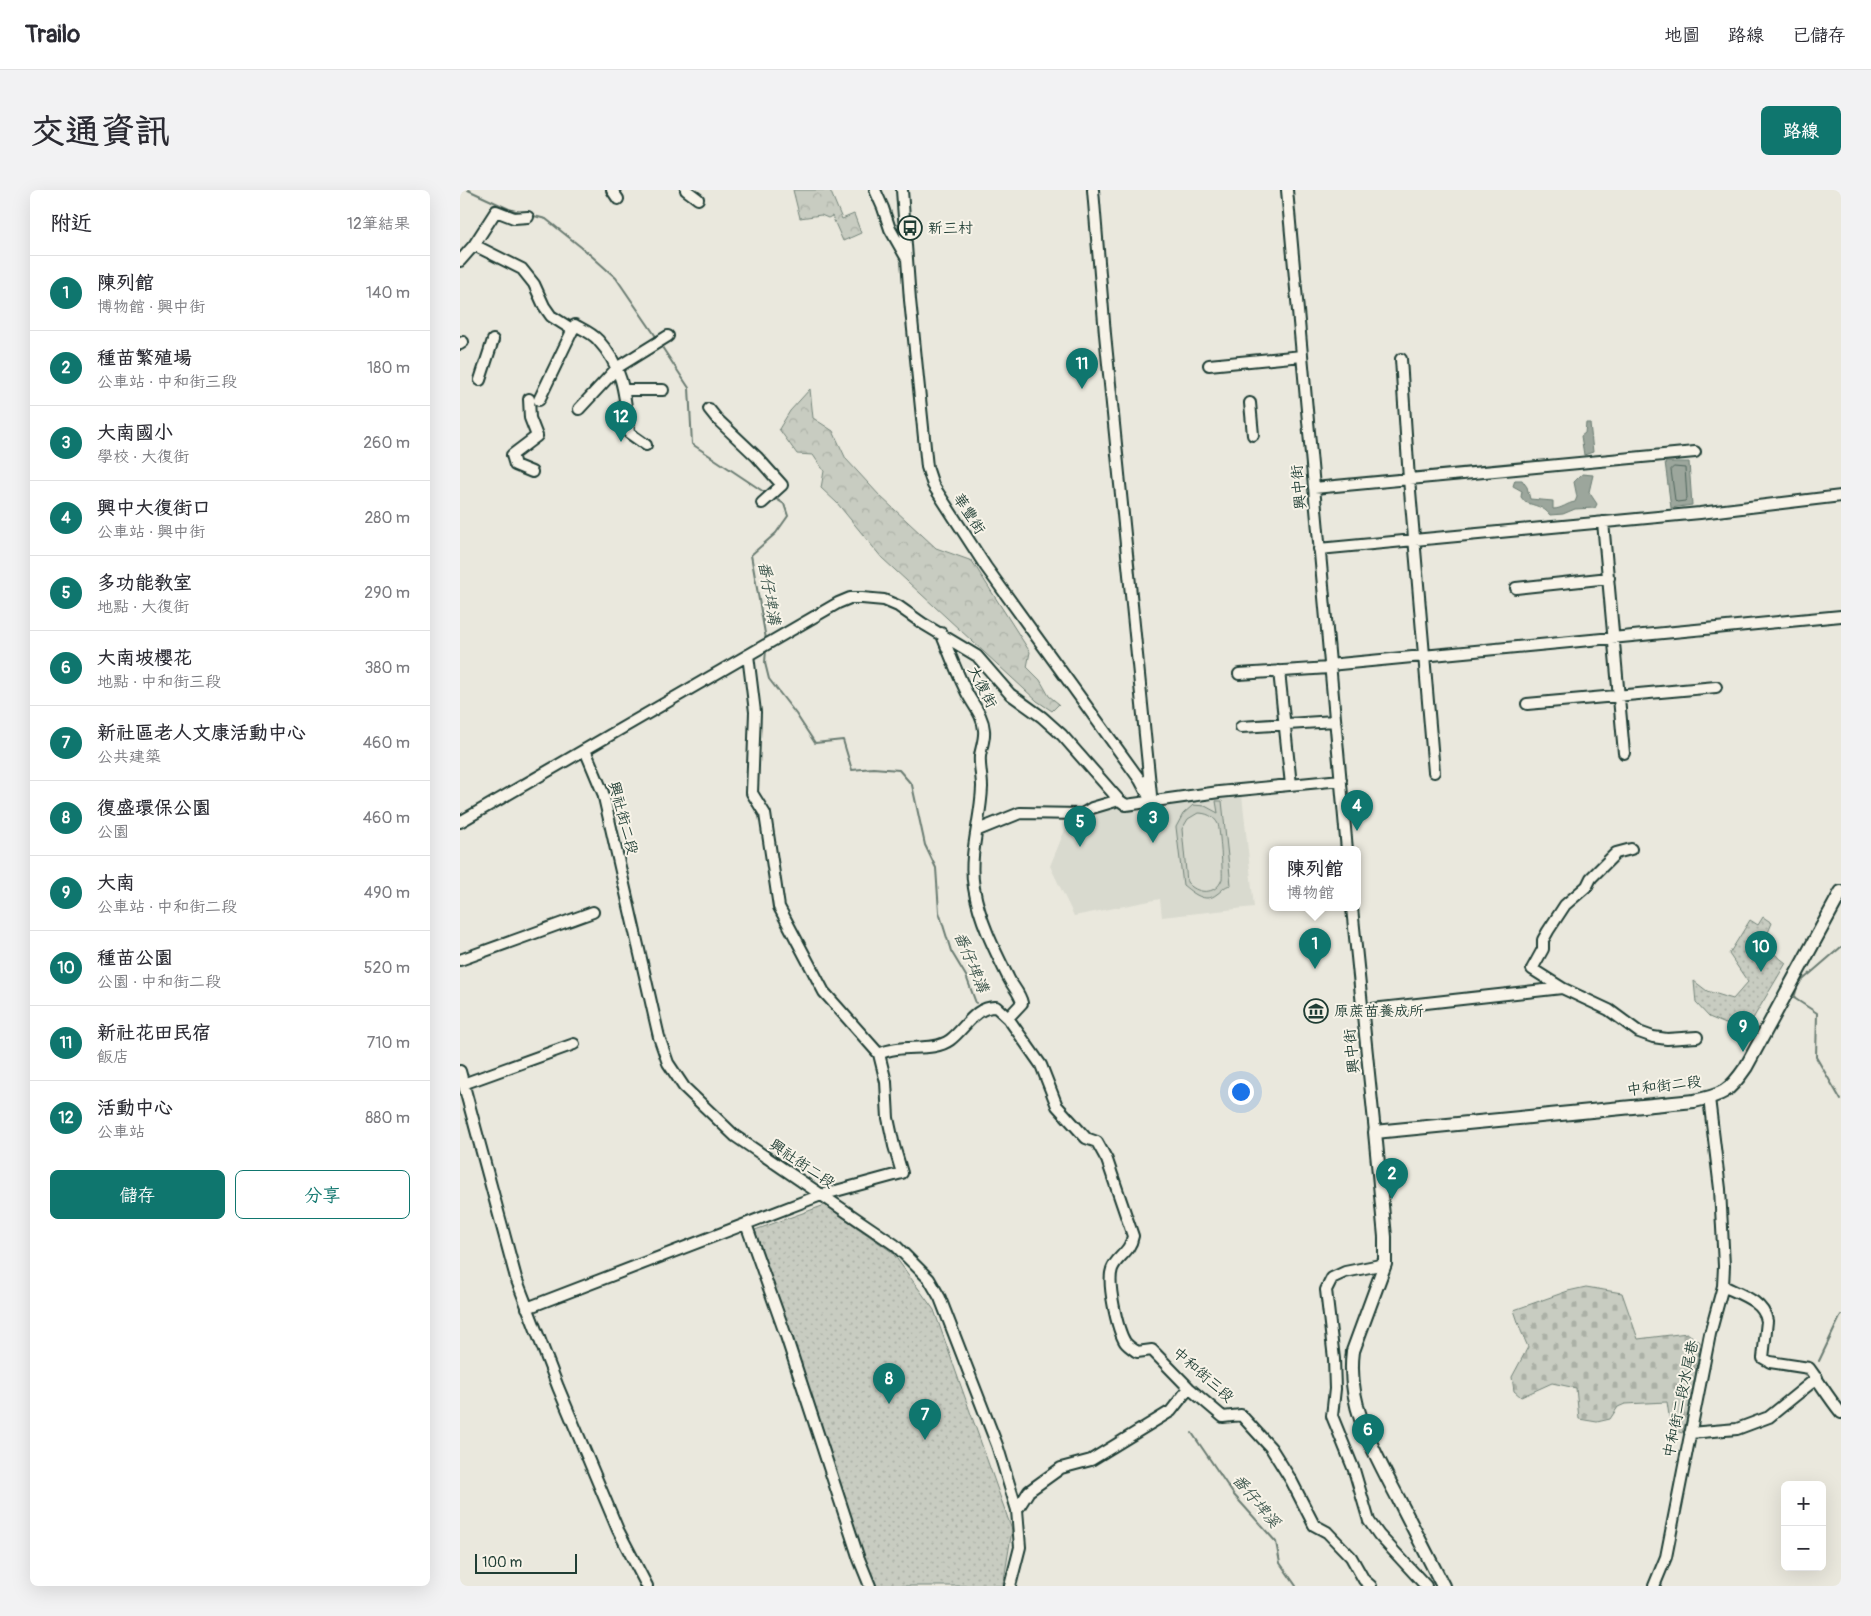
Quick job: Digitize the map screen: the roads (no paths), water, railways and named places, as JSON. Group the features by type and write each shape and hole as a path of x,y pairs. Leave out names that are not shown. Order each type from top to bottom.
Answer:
{"main road":[{"name":"中和街二段","path":"1376,1132 1694,1101 1726,1092 1734,1085 1746,1067 1841,892"},
{"path":"1376,1132 1385,1237 1385,1264 1354,1351 1352,1361 1355,1396 1368,1441 1443,1586"}],"street":[{"path":"686,190 698,199"},
{"path":"875,190 890,229 908,259"},
{"name":"華豐街","path":"902,190 910,300 927,467 933,485 986,568 1140,780 1151,801"},
{"path":"1093,190 1105,334 1151,801"},
{"name":"興中街","path":"1287,190 1347,846"},
{"path":"460,261 474,245 496,211 514,218 528,217"},
{"path":"474,245 522,269 534,284 550,316 573,330"},
{"path":"532,472 515,465 512,455 537,436 530,418 534,399 575,325 597,338 618,367 624,390 629,433 646,446"},
{"path":"579,409 618,367 668,336"},
{"path":"480,380 493,340"},
{"path":"1209,365 1302,356"},
{"path":"1401,359 1409,479 1434,772"},
{"path":"624,390 663,390"},
{"path":"1250,403 1253,435"},
{"path":"709,409 782,485 762,503"},
{"path":"1314,488 1695,452"},
{"path":"1319,550 1700,513 1841,496"},
{"path":"1603,522 1624,753"},
{"path":"1516,588 1609,578"},
{"path":"460,822 838,603 850,598 884,600 898,606 922,623 942,633"},
{"path":"1238,674 1841,616"},
{"name":"大復街","path":"942,633 977,656 1010,694 1062,735 1119,800"},
{"name":"大復街","path":"942,633 971,702 980,713 984,729 980,758 982,786 978,830 972,861 974,889 983,922 995,951 1010,982 1021,996 1022,1003 1008,1018"},
{"path":"527,1308 821,1195 902,1173 888,1118 886,1082 879,1054 824,992 779,908 765,814 752,793 755,712 748,655"},
{"path":"1279,671 1291,786"},
{"path":"1527,704 1716,687"},
{"path":"1241,727 1335,721"},
{"name":"興社街二段","path":"585,750 603,794 659,1038 668,1063 684,1087 735,1136 895,1245 929,1279 940,1298 997,1445 1016,1510 1020,1547 1010,1586"},
{"path":"978,830 1020,812 1082,814 1092,808 1119,800 1126,805 1341,780"},
{"path":"1631,849 1616,852 1591,878 1587,886 1560,912 1543,940 1543,949 1532,969 1562,988 1609,1010 1639,1032 1667,1039 1697,1037"},
{"name":"興中街","path":"1352,911 1376,1132"},
{"path":"460,960 593,912"},
{"path":"1363,1010 1562,988"},
{"path":"879,1054 887,1050 905,1047 933,1046 949,1040 981,1010 988,1006 996,1006 1008,1018"},
{"name":"中和街三段","path":"1008,1018 1040,1064 1057,1106 1086,1138 1097,1142 1107,1160 1133,1236 1131,1245 1113,1266 1110,1277 1115,1309 1125,1342 1137,1352 1152,1350 1189,1388 1223,1417 1241,1415 1271,1448 1291,1480 1314,1525 1328,1532 1351,1557 1364,1580 1371,1586"},
{"path":"463,1084 574,1044"},
{"path":"460,1071 516,1278 618,1530 647,1586"},
{"name":"中和街二段水尾巷","path":"1654,1586 1666,1557 1672,1518 1710,1334 1723,1286 1724,1266 1720,1189 1709,1098"},
{"path":"746,1224 786,1336 859,1559 870,1586"},
{"path":"1385,1264 1345,1272 1332,1278 1326,1290 1334,1359 1335,1389 1332,1416 1354,1470 1369,1521 1378,1535 1426,1586"},
{"path":"1723,1286 1757,1303 1766,1316 1768,1321 1763,1358 1770,1362 1809,1368 1826,1394 1841,1412"},
{"path":"1690,1433 1737,1429 1769,1417 1817,1378"},
{"path":"1016,1510 1029,1491 1061,1468 1091,1460 1171,1411 1189,1388"}],"water":[{"path":"1586,423 1590,423 1593,452 1584,455 1581,436 1585,433"},
{"path":"1665,462 1689,462 1692,505 1671,508"},
{"path":"1582,474 1593,475 1589,492 1597,504 1595,508 1575,509 1563,514 1550,515 1542,508 1525,502 1521,497 1522,491 1513,486 1515,480 1522,480 1527,487 1530,499 1553,501 1553,509 1556,509 1575,502 1577,497 1574,482"}],"waterway":[{"name":"番仔埤溝","path":"468,190 509,209 523,213"},
{"name":"番仔埤溝","path":"530,215 546,219 616,278 657,338"},
{"name":"番仔埤溝","path":"660,344 689,388 692,444 767,494"},
{"name":"番仔埤溝","path":"766,639 751,555 776,533 788,516 784,504 773,497"},
{"name":"番仔埤溝","path":"766,649 765,663 769,679 815,743 843,740 852,770 873,768 899,770 912,785 925,845 936,868 939,912 951,951 966,976 976,1003"},
{"path":"1841,947 1798,984 1794,998 1817,1013 1816,1057 1841,1100"},
{"path":"1819,1361 1841,1315"},
{"name":"番仔埤溪","path":"1192,1433 1234,1495 1276,1542 1280,1563 1296,1586"}],"place":[{"name":"新三村","path":"910,228"},
{"name":"新社花田民宿","path":"1082,389"},
{"name":"活動中心","path":"621,442"},
{"name":"興中大復街口","path":"1357,831"},
{"name":"大南國小","path":"1153,843"},
{"name":"多功能教室","path":"1080,847"},
{"name":"陳列館","path":"1315,969"},
{"name":"種苗公園","path":"1761,972"},
{"name":"原蔗苗養成所","path":"1316,1011"},
{"name":"大南","path":"1743,1052"},
{"name":"種苗繁殖場","path":"1392,1199"},
{"name":"復盛環保公園","path":"889,1404"},
{"name":"新社區老人文康活動中心","path":"925,1440"},
{"name":"大南坡櫻花","path":"1368,1455"}]}
